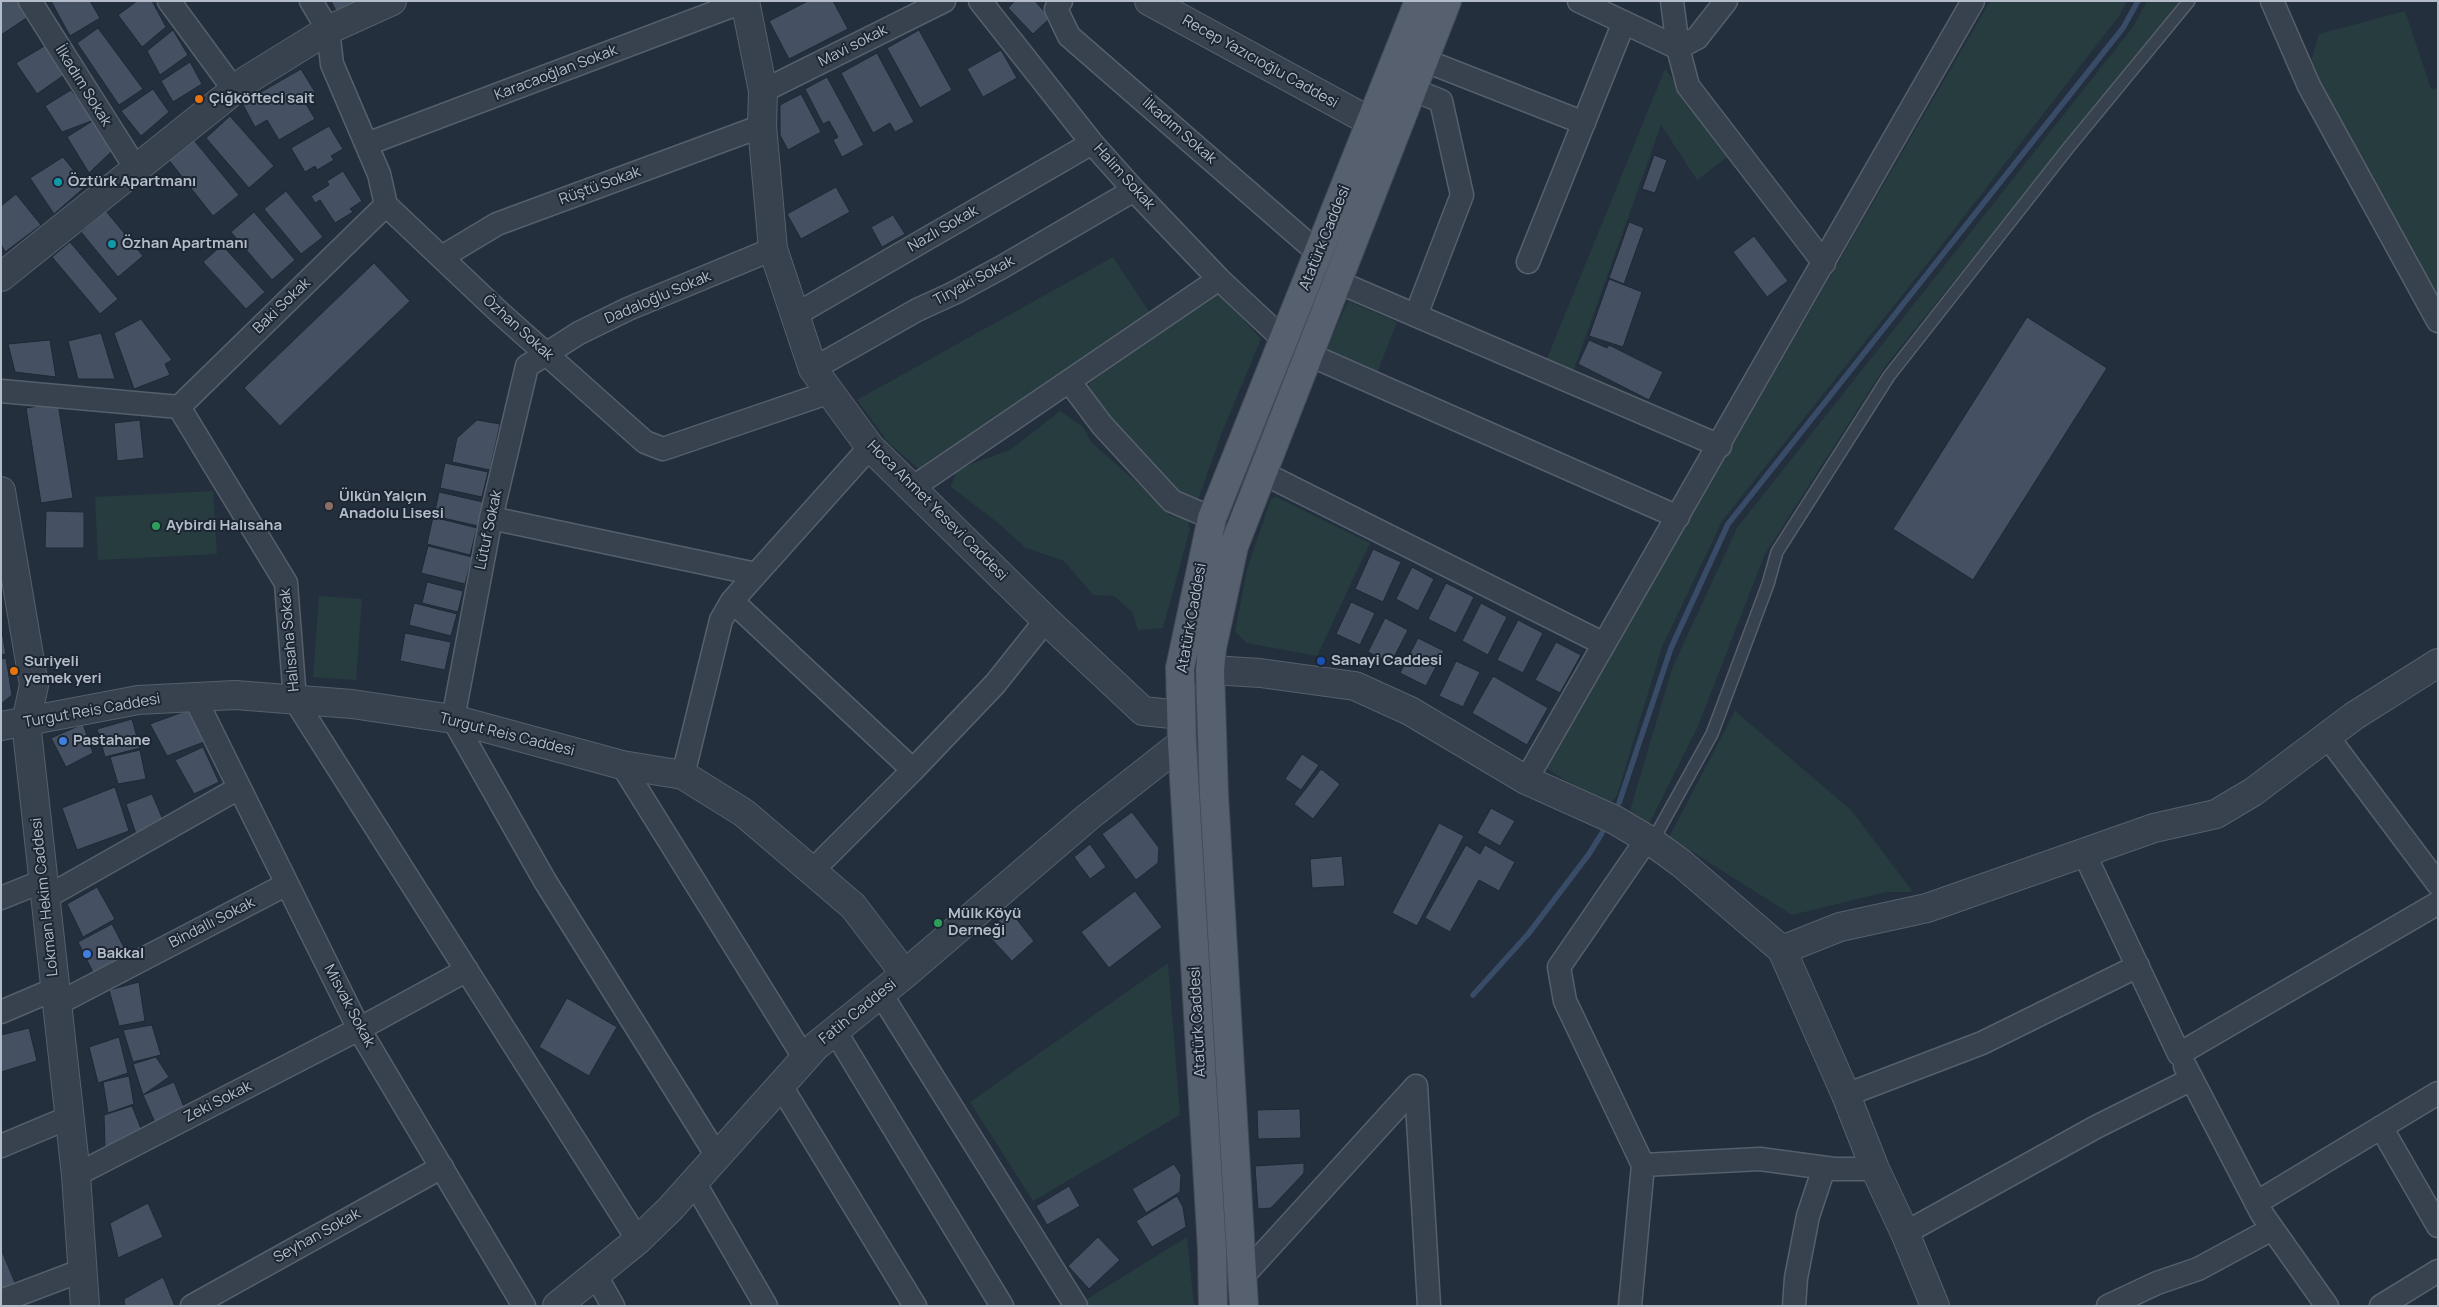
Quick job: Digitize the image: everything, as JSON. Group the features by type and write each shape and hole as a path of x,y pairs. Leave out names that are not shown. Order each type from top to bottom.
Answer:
{"main road":[{"name":"Atatürk Caddesi","path":"1213,1306 1212,1250 1182,743 1180,668 1212,518 1419,1"},
{"path":"1244,1306 1214,795 1210,670 1212,648 1234,546 1426,61 1447,1"}],"street":[{"name":"İlkadım Sokak","path":"30,1 137,170"},
{"path":"169,1 235,91"},
{"path":"311,1 328,30 332,64 380,174 386,205"},
{"path":"1,277 247,80 328,30 392,1"},
{"name":"Hoca Ahmet Yesevi Caddesi","path":"745,1 763,92 762,126 773,249 813,369 870,446 1046,620 1143,711 1181,715"},
{"name":"Karacaoğlan Sokak","path":"368,144 745,1"},
{"name":"Mavi sokak","path":"763,92 944,1"},
{"name":"Halim Sokak","path":"980,1 1092,143 1134,190 1219,278 1284,340"},
{"name":"İlkadım Sokak","path":"1061,1 1056,9 1069,36 1308,244 1321,248"},
{"name":"Recep Yazıcıoğlu Caddesi","path":"1150,1 1371,122"},
{"path":"1579,1 1678,48"},
{"path":"1672,1 1678,48 1688,86 1824,263"},
{"path":"1678,48 1697,38 1726,1"},
{"path":"1526,780 1720,446 1973,1"},
{"path":"2272,1 2309,86 2438,321"},
{"path":"1528,262 1624,22"},
{"path":"1426,61 1584,123"},
{"path":"1414,90 1441,101 1462,195 1416,315"},
{"name":"Rüştü Sokak","path":"442,257 497,224 762,126"},
{"name":"Nazlı Sokak","path":"795,315 1092,143"},
{"name":"Tiryaki Sokak","path":"813,369 918,310 1002,267 1134,190"},
{"name":"Özhan Sokak","path":"386,205 498,311 645,442 663,448 830,392"},
{"name":"Baki Sokak","path":"179,407 386,205"},
{"name":"Dadaloğlu Sokak","path":"547,354 580,333 628,309 773,249"},
{"path":"912,488 1219,278"},
{"path":"1338,282 1720,446"},
{"name":"Lütuf Sokak","path":"453,719 491,518 527,366 547,354"},
{"path":"1310,354 1678,517"},
{"path":"1070,381 1102,425 1172,501 1212,518"},
{"path":"1,391 179,407"},
{"name":"Halısaha Sokak","path":"179,407 286,583 295,700 638,1240"},
{"path":"683,775 721,620 732,600 870,446"},
{"path":"1263,473 1604,644"},
{"name":"Lokman Hekim Caddesi","path":"1,491 8,571 34,685 14,724 44,890 76,1175 85,1306"},
{"path":"491,518 756,574"},
{"path":"732,600 913,770"},
{"path":"812,871 913,770 995,684 1046,620"},
{"path":"1782,950 1840,927 1927,908 2154,828 2216,814 2253,792 2354,716 2438,663"},
{"path":"1180,668 1260,673 1355,686 1410,711 1526,780 1614,820 1652,842 1680,863 1782,950 1846,1095 1875,1169 1905,1233 1935,1306"},
{"name":"Turgut Reis Caddesi","path":"14,724 138,700 235,695 352,704 453,719 622,765 683,775 744,813 853,906 905,974"},
{"name":"Misvak Sokak","path":"194,696 359,1029 524,1306"},
{"path":"453,719 544,881 718,1156"},
{"path":"2328,736 2438,884"},
{"name":"Fatih Caddesi","path":"557,1306 638,1240 718,1156 805,1058 836,1030 905,974 1088,817 1182,743"},
{"path":"622,765 805,1058"},
{"path":"1,898 44,890 239,788"},
{"path":"1630,1306 1643,1165 1565,1001 1559,967 1644,842 1652,842"},
{"path":"2084,853 2179,1054 2256,1203 2272,1229 2327,1306"},
{"name":"Bindallı Sokak","path":"1,1012 56,997 287,884"},
{"path":"2179,1054 2438,903"},
{"path":"1846,1095 1982,1043 2138,966"},
{"name":"Zeki Sokak","path":"76,1175 359,1029 466,970"},
{"path":"881,994 1076,1306"},
{"path":"836,1030 1002,1306"},
{"path":"1905,1233 2096,1127 2192,1079"},
{"path":"781,1086 914,1306"},
{"path":"1243,1276 1416,1086 1429,1306"},
{"path":"2256,1203 2438,1093"},
{"path":"1,1146 70,1117"},
{"path":"2381,1127 2438,1226"},
{"path":"1643,1165 1760,1159 1824,1168 1875,1169"},
{"name":"Seyhan Sokak","path":"192,1306 442,1167"},
{"path":"1794,1306 1796,1278 1808,1216 1824,1168"},
{"path":"694,1182 766,1306"},
{"path":"2108,1306 2157,1283 2198,1269 2272,1229"},
{"path":"1,1302 83,1270"},
{"path":"2381,1306 2438,1272"},
{"path":"596,1276 614,1306"}],"lane":[{"path":"1652,842 1712,734 1768,584 1777,552 1883,384 2069,147 2189,1"}],"green space":[{"path":"1990,1 2127,1 2119,16 1931,259 1722,521 1662,647 1617,795 1609,806 1545,768"},
{"path":"2147,1 2180,1 1886,365 1765,554 1698,726 1648,826 1629,814 1672,669 1737,528 2133,27"},
{"path":"2405,11 2431,89 2438,88 2438,307 2310,65 2319,34"},
{"path":"1665,69 1731,154 1697,180 1661,125 1573,372 1546,361"},
{"path":"1113,257 1151,315 922,472 888,442 857,400"},
{"path":"1217,290 1261,339 1223,430 1197,502 1177,496 1087,394 1090,381"},
{"path":"1348,301 1397,322 1377,373 1326,351"},
{"path":"1060,411 1082,426 1092,443 1141,486 1169,515 1188,520 1190,529 1163,628 1138,630 1132,612 1114,596 1093,595 1064,561 1026,548 997,522 951,487 957,469 1010,450"},
{"name":"Aybirdi Halısaha","path":"213,491 217,554 98,560 95,497"},
{"path":"1276,497 1370,543 1317,656 1247,643 1235,632 1247,569 1271,499"},
{"path":"319,596 362,599 356,680 313,677"},
{"path":"1735,711 1852,811 1913,892 1886,892 1792,915 1669,837"},
{"path":"1168,963 1180,1115 1033,1201 970,1102"},
{"path":"1187,1237 1194,1306 1087,1306 1084,1301"}],"building":[{"path":"1,1 22,1 31,15 1,35"},
{"path":"51,1 90,1 100,18 70,36"},
{"path":"137,1 152,1 166,27 142,47 118,15"},
{"path":"331,1 370,1 340,19"},
{"path":"808,1 833,1 848,29 789,59 769,21"},
{"path":"1015,1 1035,1 1050,18 1033,34 1008,8"},
{"path":"98,28 143,89 119,105 77,43"},
{"path":"173,30 188,55 160,75 147,51"},
{"path":"919,30 952,90 920,108 887,48"},
{"path":"46,45 64,75 37,94 16,63"},
{"path":"1001,50 1017,78 983,97 967,69"},
{"path":"877,53 914,122 895,132 890,123 873,133 841,73"},
{"path":"190,62 202,84 173,102 161,81"},
{"path":"301,69 315,92 303,99 315,119 279,140 267,120 255,127 242,103"},
{"path":"827,77 864,145 842,157 833,140 838,137 829,121 823,124 805,89"},
{"path":"153,89 169,112 141,136 121,111"},
{"path":"71,90 94,120 62,132 45,106"},
{"path":"801,94 821,132 788,150 780,135 780,105"},
{"path":"230,116 274,166 249,188 206,138"},
{"path":"94,120 112,151 89,173 67,137"},
{"path":"329,126 343,149 331,156 334,160 317,170 315,166 305,172 291,148"},
{"path":"193,139 239,195 213,216 168,159"},
{"path":"1654,155 1667,160 1655,193 1642,189"},
{"name":"Öztürk Apartmanı","path":"63,157 86,186 54,214 30,178"},
{"path":"343,171 362,201 350,209 353,212 335,223 320,200 315,203 311,196 329,185 327,181"},
{"path":"836,187 850,212 801,239 787,214"},
{"path":"286,191 323,237 301,254 264,209"},
{"path":"16,194 41,225 5,252 1,244 1,206"},
{"name":"Özhan Apartmanı","path":"106,211 143,256 118,277 81,232"},
{"path":"254,212 295,260 272,280 231,232"},
{"path":"893,215 905,234 882,247 871,227"},
{"path":"1629,222 1644,228 1624,284 1609,278"},
{"path":"1754,236 1788,281 1767,297 1733,252"},
{"path":"70,242 118,299 100,314 52,257"},
{"path":"222,245 265,292 246,309 203,262"},
{"path":"374,263 410,301 280,426 244,388"},
{"path":"1609,279 1642,292 1623,347 1589,336"},
{"path":"2027,317 2107,368 1973,580 1893,529"},
{"path":"141,319 172,360 165,364 170,375 134,389 114,333"},
{"path":"101,333 115,379 78,379 68,341"},
{"path":"50,340 56,377 15,372 8,344"},
{"path":"1589,340 1607,348 1609,345 1663,372 1649,400 1578,364"},
{"path":"58,403 73,498 41,503 26,408"},
{"path":"140,420 144,458 117,461 114,423"},
{"path":"477,420 500,424 490,470 452,462 457,438"},
{"path":"445,463 488,472 482,497 440,488"},
{"path":"439,492 483,502 478,526 434,516"},
{"path":"46,511 84,512 84,548 45,548"},
{"path":"433,517 477,528 470,555 427,544"},
{"path":"428,546 472,557 465,584 421,573"},
{"path":"1373,549 1401,562 1383,602 1355,589"},
{"path":"1412,567 1434,579 1418,611 1396,599"},
{"path":"427,582 463,591 458,612 422,603"},
{"path":"1446,583 1474,597 1456,633 1428,619"},
{"path":"1351,602 1375,613 1360,645 1336,634"},
{"path":"414,603 457,614 451,636 409,625"},
{"path":"1481,603 1507,617 1488,655 1462,641"},
{"path":"1385,618 1408,630 1391,663 1368,652"},
{"path":"1518,620 1543,633 1523,673 1497,660"},
{"path":"1,626 6,654 1,655"},
{"path":"405,633 451,642 445,670 400,661"},
{"path":"1418,638 1444,651 1426,686 1400,673"},
{"path":"1556,642 1581,655 1560,693 1535,680"},
{"path":"6,658 12,695 1,704 1,659"},
{"path":"1456,661 1480,672 1463,707 1439,696"},
{"path":"1493,676 1548,708 1527,745 1472,713"},
{"path":"188,710 204,742 167,756 150,724"},
{"path":"132,719 140,748 105,757 97,729"},
{"path":"83,724 93,753 66,767 51,738"},
{"path":"203,747 219,782 194,794 175,760"},
{"path":"140,750 146,779 118,784 110,757"},
{"path":"1302,754 1319,765 1301,790 1285,779"},
{"path":"1321,769 1340,784 1313,819 1294,804"},
{"path":"115,787 129,831 77,850 62,808"},
{"path":"152,794 164,822 136,834 126,804"},
{"path":"1491,808 1515,821 1500,846 1477,833"},
{"path":"1132,812 1159,848 1158,863 1136,880 1102,834"},
{"path":"1439,823 1464,836 1417,926 1392,913"},
{"path":"1090,844 1106,867 1090,879 1074,857"},
{"path":"1466,845 1480,854 1485,845 1515,862 1499,891 1479,880 1450,932 1425,918"},
{"path":"1342,856 1345,886 1312,888 1310,859"},
{"path":"97,887 115,919 83,937 67,904"},
{"path":"1135,891 1162,927 1109,968 1081,932"},
{"path":"1010,911 1034,941 1012,961 985,932"},
{"path":"112,924 129,957 94,974 78,942"},
{"path":"139,982 145,1021 119,1026 109,990"},
{"path":"567,998 617,1027 589,1076 539,1047"},
{"path":"152,1025 161,1055 133,1062 123,1030"},
{"path":"29,1028 37,1061 1,1072 1,1035"},
{"path":"119,1037 128,1073 98,1083 89,1047"},
{"path":"156,1057 169,1077 143,1095 133,1064"},
{"path":"129,1076 134,1104 108,1113 103,1082"},
{"path":"174,1082 186,1112 156,1125 143,1095"},
{"path":"132,1106 142,1131 105,1148 104,1115"},
{"path":"1300,1109 1301,1138 1258,1139 1257,1110"},
{"path":"1304,1163 1304,1173 1271,1208 1258,1209 1255,1166"},
{"path":"1174,1164 1181,1175 1180,1192 1146,1213 1132,1189"},
{"path":"1069,1186 1080,1206 1047,1225 1036,1206"},
{"path":"1177,1196 1183,1207 1186,1227 1152,1247 1136,1221"},
{"path":"148,1203 163,1237 118,1258 110,1223"},
{"path":"1098,1237 1120,1260 1089,1289 1068,1266"},
{"path":"1,1249 16,1285 1,1292"},
{"path":"163,1277 175,1306 125,1306 124,1299"}],"waterway":[{"path":"1619,803 1671,648 1728,524 2123,28 2138,1"},
{"path":"1473,995 1529,933 1589,854 1602,833"}],"place":[{"name":"Çiğköfteci sait","path":"199,99"},
{"name":"Öztürk Apartmanı","path":"58,182"},
{"name":"Özhan Apartmanı","path":"112,244"},
{"name":"Ülkün Yalçın Anadolu Lisesi","path":"329,506"},
{"name":"Aybirdi Halısaha","path":"156,526"},
{"name":"Sanayi Caddesi","path":"1321,661"},
{"name":"Suriyeli yemek yeri","path":"14,671"},
{"name":"Pastahane","path":"63,741"},
{"name":"Mülk Köyü Derneği","path":"938,923"},
{"name":"Bakkal","path":"87,954"}]}
